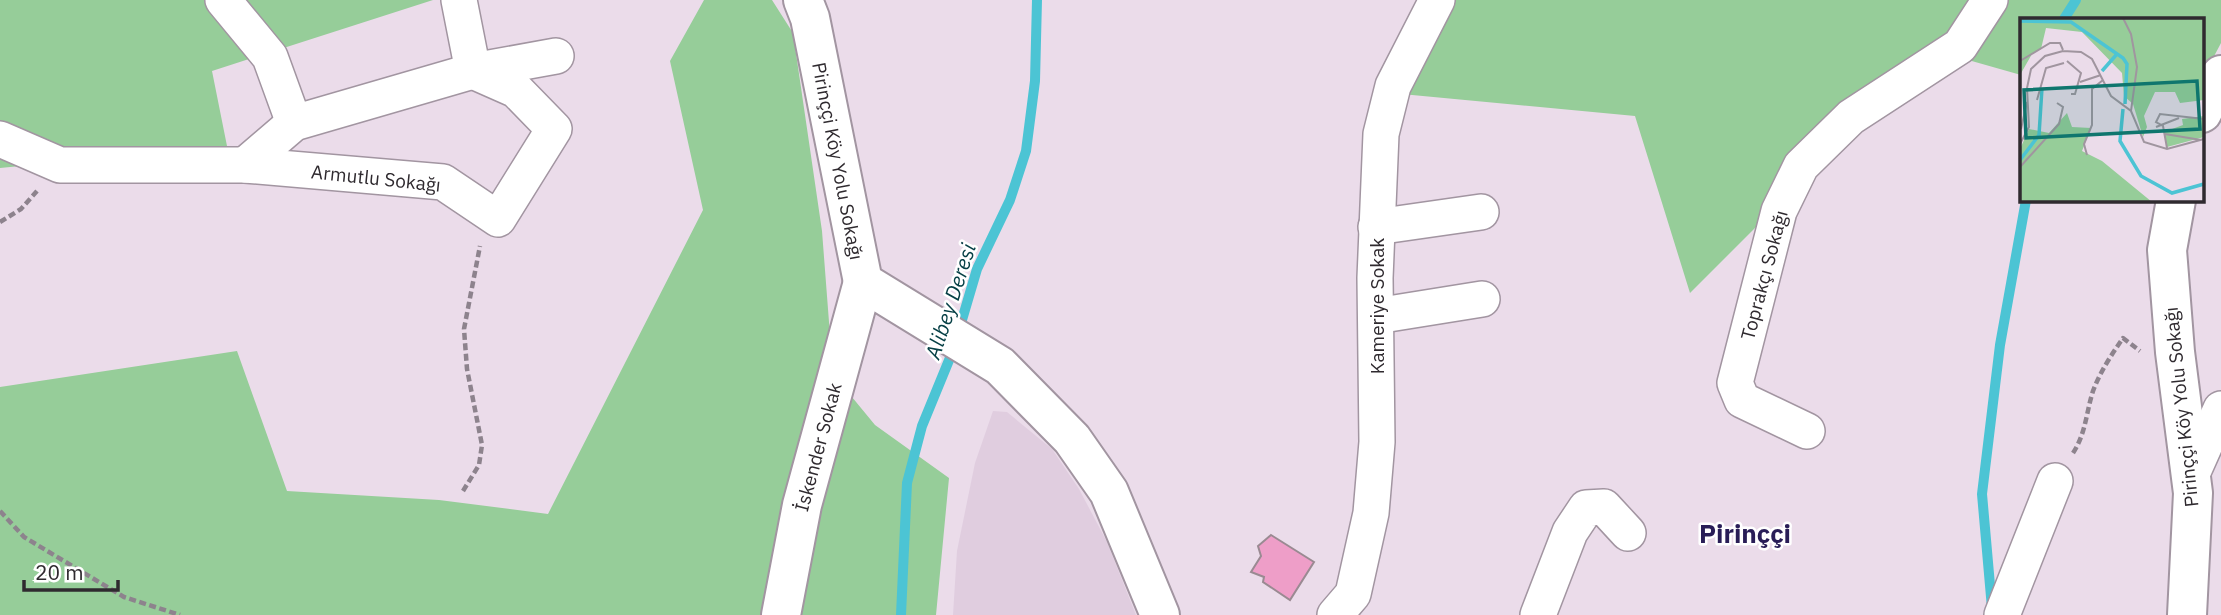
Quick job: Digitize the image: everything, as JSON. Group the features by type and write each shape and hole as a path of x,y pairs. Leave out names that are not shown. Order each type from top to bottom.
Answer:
{"main road":[{"name":"Pirinççi Köy Yolu Sokağı","path":"803,0 810,18 863,282 1000,366 1072,439 1109,492 1160,615"},
{"path":"2204,109 2221,75"},
{"name":"Pirinççi Köy Yolu Sokağı","path":"2176,201 2167,250 2178,381 2193,493 2187,615"},
{"name":"İskender Sokak","path":"781,615 802,505 863,282"}],"street":[{"path":"223,0 270,57 294,122"},
{"path":"459,0 473,71"},
{"name":"Kameriye Sokak","path":"1335,615 1353,594 1371,513 1377,442 1376,227 1381,134 1393,86 1437,0"},
{"name":"Toprakçı Sokağı","path":"1807,431 1742,400 1735,383 1779,211 1801,166 1851,117 1960,46 1990,0"},
{"path":"245,165 294,122 473,71 556,56"},
{"path":"473,71 516,90 554,129 498,219"},
{"name":"Armutlu Sokağı","path":"0,139 60,165 245,165 443,182 498,219"},
{"path":"1376,227 1481,212"},
{"path":"1376,316 1482,299"},
{"path":"2191,476 2221,409"},
{"path":"2002,615 2055,481"},
{"path":"1538,615 1570,532 1586,508 1604,507 1628,533"}],"path":[{"path":"0,222 21,209 60,165"},
{"path":"463,491 479,465 482,445 467,369 464,329 478,249 498,219"},
{"path":"2055,481 2082,438 2093,390 2123,338 2178,381"},
{"path":"0,511 24,537 124,597 180,615"}],"shaded area":[{"path":"993,411 1007,412 1052,449 1079,489 1107,542 1136,615 953,615 957,551 975,463"}],"green space":[{"path":"0,0 433,0 212,71 227,146 0,168"},
{"path":"704,0 772,0 793,33 822,231 833,374 875,425 949,478 936,615 0,615 0,387 237,351 287,491 439,500 548,514 703,210 670,61"},
{"path":"1434,0 2221,0 2221,43 2204,75 2204,18 2020,18 2020,75 1933,50 1690,293 1635,116 1391,93"}],"building":[{"path":"1271,535 1314,562 1290,600 1263,582 1264,577 1251,572 1261,556 1258,546"}],"waterway":[{"name":"Alibey Deresi","path":"959,330 977,269 1010,200 1026,151 1035,81 1037,0"},
{"path":"2065,18 2076,0"},
{"path":"1992,608 1982,494 2000,345 2026,201"},
{"name":"Alibey Deresi","path":"901,615 907,483 922,426 954,348"}],"district":[{"name":"Pirinççi","path":"1745,533"}]}
